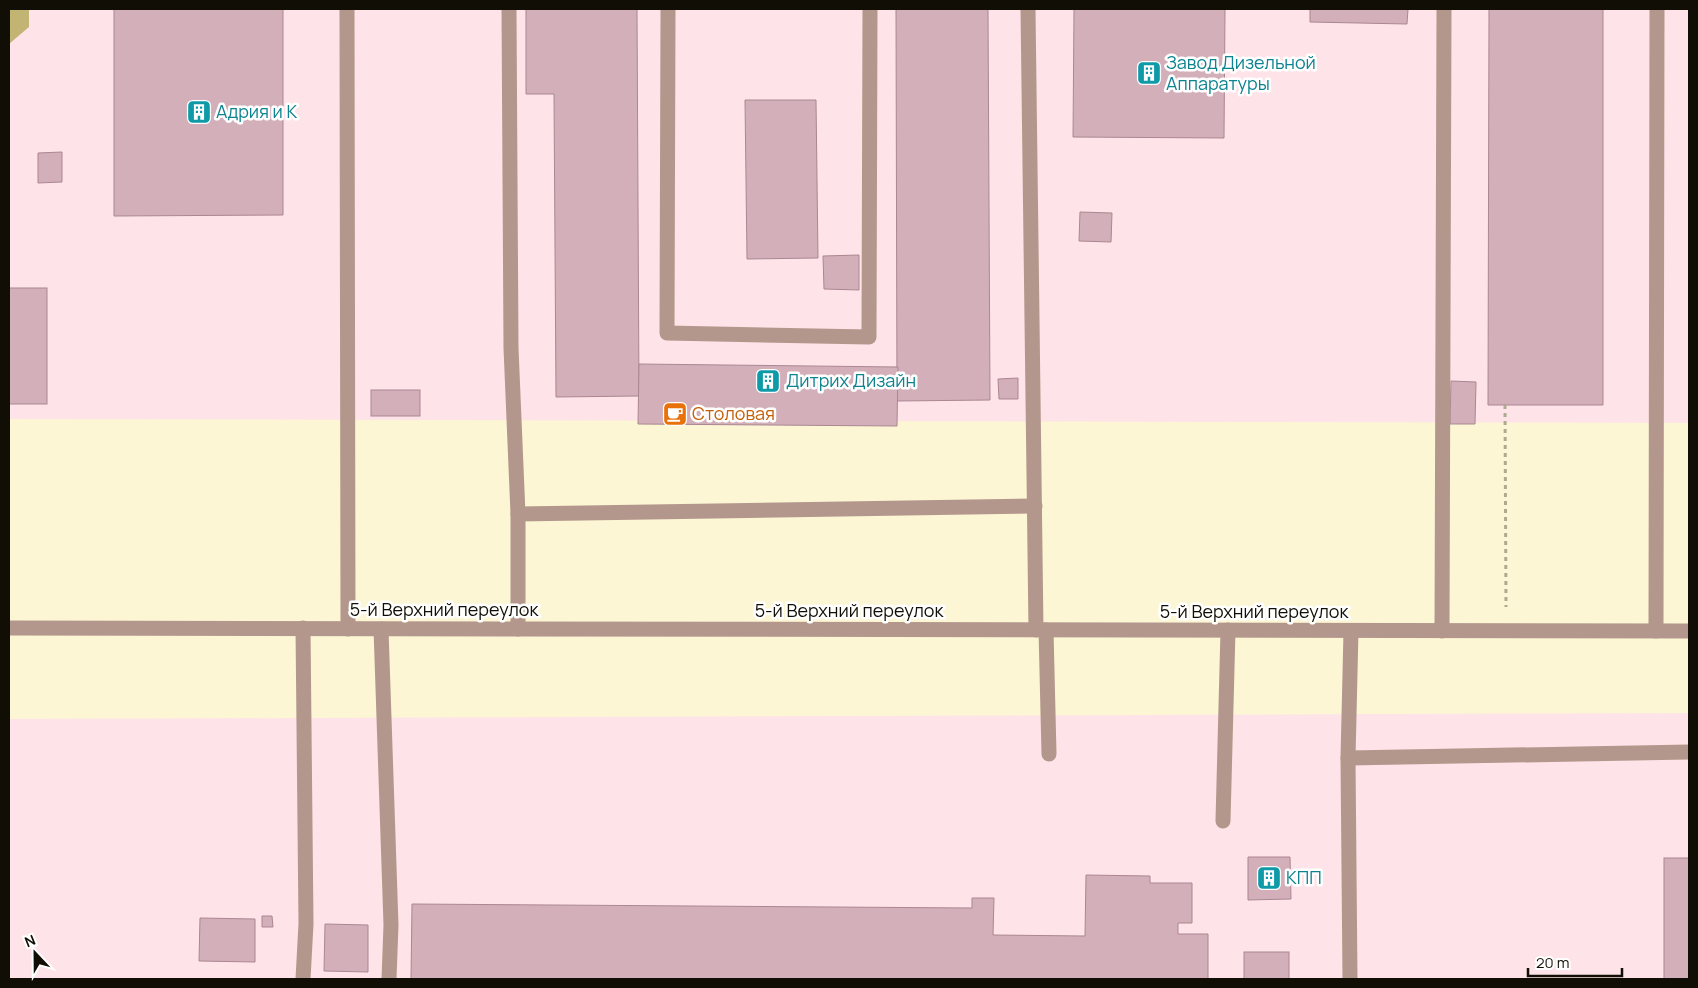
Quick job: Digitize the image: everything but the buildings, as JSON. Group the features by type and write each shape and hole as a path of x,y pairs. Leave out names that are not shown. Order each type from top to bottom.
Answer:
{"street":[{"path":"347,9 348,629"},
{"path":"509,9 511,348 518,514 518,629"},
{"path":"668,9 667,333 869,337 870,9"},
{"path":"1028,9 1035,506 1049,754"},
{"path":"1442,631 1444,9"},
{"path":"1656,631 1657,9"},
{"path":"518,514 1035,506"},
{"name":"5-й Верхний переулок","path":"9,628 1689,632"},
{"path":"303,628 306,924 303,979"},
{"path":"381,629 391,925 389,979"},
{"path":"1223,821 1228,630"},
{"path":"1350,979 1348,758 1351,631"},
{"path":"1348,758 1689,752"}],"path":[{"path":"1505,405 1507,631"}],"shaded area":[{"path":"9,9 1689,9 1689,423 9,419"},
{"path":"9,9 29,9 29,27 9,44"},
{"path":"1689,713 1689,979 9,979 9,719"}],"place":[{"name":"Завод Дизельной Аппаратуры","path":"1149,73"},
{"name":"Адрия и К","path":"199,112"},
{"name":"Дитрих Дизайн","path":"768,381"},
{"name":"Столовая","path":"675,414"},
{"name":"КПП","path":"1269,878"}]}
